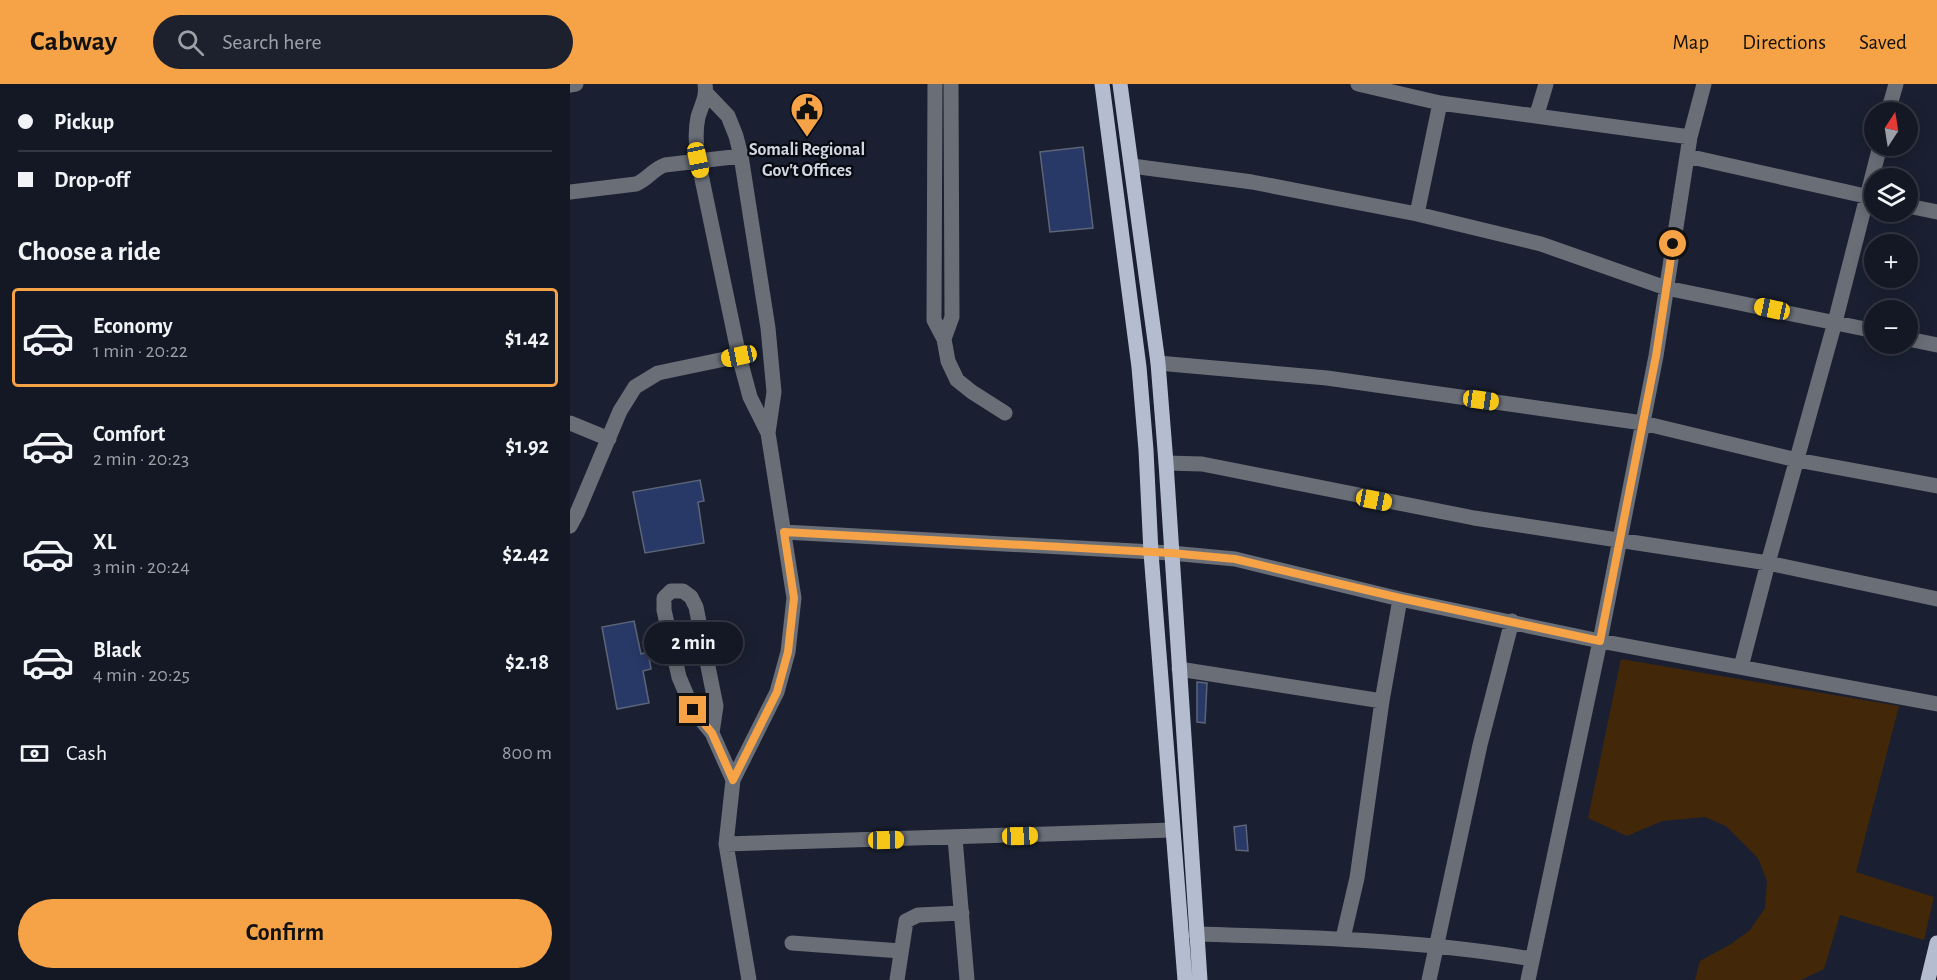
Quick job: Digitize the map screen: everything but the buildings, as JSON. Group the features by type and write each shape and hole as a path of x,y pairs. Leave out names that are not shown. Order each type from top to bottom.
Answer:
{"main road":[{"path":"1102,84 1138,367 1146,450 1150,553 1185,980"},
{"path":"1120,84 1158,363 1200,980"},
{"path":"1928,980 1936,950"}],"street":[{"path":"570,85 576,84"},
{"path":"935,84 934,320 944,339 948,361 957,380 972,393 1005,413"},
{"path":"944,339 952,317 951,84"},
{"path":"1358,84 1440,103 1537,114 1690,137"},
{"path":"1537,114 1546,84"},
{"path":"1528,980 1620,542 1666,288 1690,137 1704,84"},
{"path":"1891,102 1896,84"},
{"path":"706,89 728,116 741,156 768,328 774,392 768,433"},
{"path":"706,89 698,117 696,138 698,160 739,356 750,397 768,433 794,598 788,652 777,692 733,780 726,844 749,980"},
{"path":"1417,214 1440,103"},
{"path":"570,192 636,184 645,180 657,167 741,156"},
{"path":"1687,156 1864,195"},
{"path":"1132,166 1252,182 1417,214 1541,244 1666,288 1864,329"},
{"path":"1918,208 1937,212"},
{"path":"1741,668 1768,563 1864,221"},
{"path":"1918,341 1937,345"},
{"path":"570,526 620,411 635,387 658,373 739,356"},
{"path":"1158,363 1327,378 1642,423 1797,460 1937,486"},
{"path":"570,423 609,439"},
{"path":"1166,463 1202,464 1429,510 1620,542 1697,551 1768,563 1937,599"},
{"path":"784,532 1171,553 1235,559 1400,598 1600,641 1937,704"},
{"path":"712,733 716,706 696,607 691,597 682,591 671,591 664,598 664,610 678,677 693,710 712,733 733,780"},
{"path":"1343,938 1358,878 1382,701 1400,598"},
{"path":"1429,980 1480,745 1512,621"},
{"path":"1179,669 1382,701"},
{"path":"726,844 1172,830"},
{"path":"955,838 968,980"},
{"path":"897,980 906,921 911,917 962,913"},
{"path":"1196,934 1343,938 1437,945 1532,959"},
{"path":"792,943 902,951"}],"shaded area":[{"path":"1621,659 1899,706 1856,872 1934,897 1924,940 1840,915 1824,969 1801,980 1695,980 1700,961 1731,944 1750,930 1765,908 1767,881 1758,858 1726,826 1705,817 1662,821 1627,836 1588,818"}],"place":[{"name":"Somali Regional Gov't Offices","path":"807,138"}],"route":[{"path":"693,710 712,733 733,780 777,692 788,652 794,598 784,532 1171,553 1235,559 1400,598 1600,641 1656,356 1673,244"}]}
